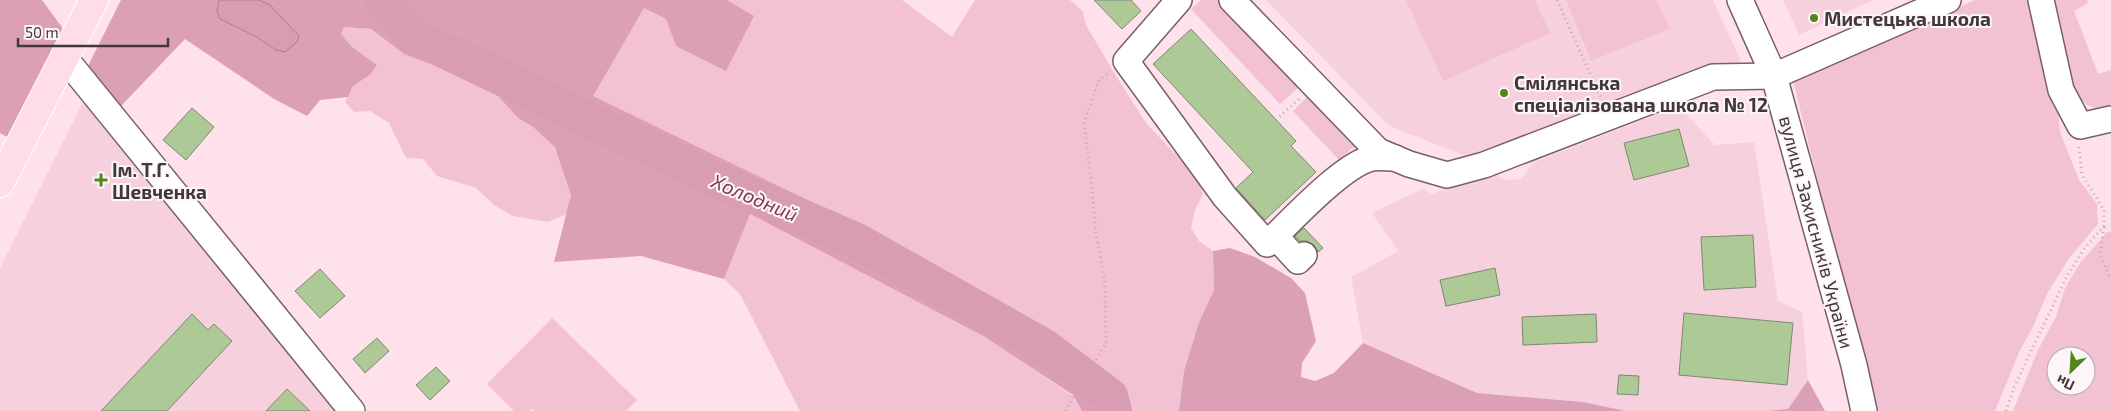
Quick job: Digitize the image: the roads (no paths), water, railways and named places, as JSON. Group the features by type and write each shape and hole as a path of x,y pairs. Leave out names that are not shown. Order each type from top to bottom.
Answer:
{"main road":[{"path":"0,183 94,0"}],"street":[{"path":"1179,0 1126,61 1224,197 1267,244 1291,246 1341,175 1358,163 1372,158 1395,158"},
{"path":"1232,0 1378,151 1409,164 1447,175 1484,165 1714,77 1774,76 1948,0"},
{"name":"вулиця Захисників України","path":"1740,0 1774,76 1854,365 1864,411"},
{"path":"2041,0 2062,90 2080,126 2111,118"},
{"path":"64,58 352,411"}],"waterway":[{"name":"Холодний","path":"383,0 410,34 701,173 857,241 1045,347 1110,396 1114,411"}],"place":[{"name":"Мистецька школа","path":"1814,18"},
{"name":"Смілянська спеціалізована школа № 12","path":"1504,93"},
{"name":"Ім. Т.Г. Шевченка","path":"101,180"}]}
